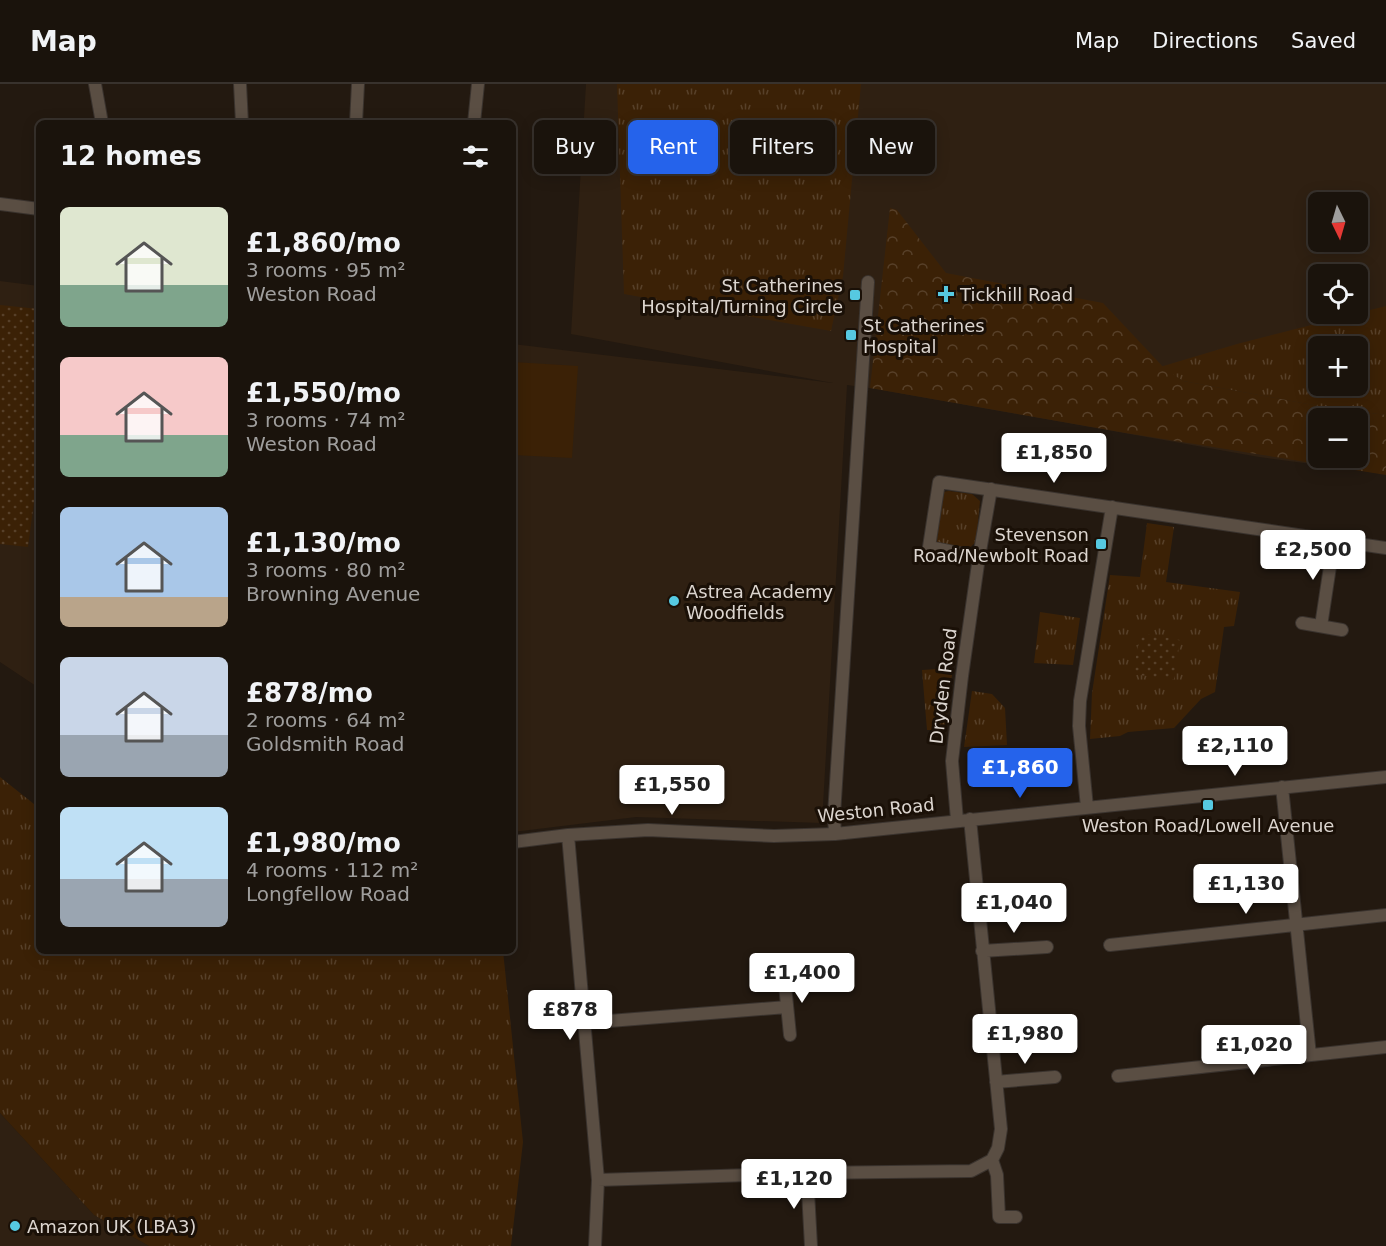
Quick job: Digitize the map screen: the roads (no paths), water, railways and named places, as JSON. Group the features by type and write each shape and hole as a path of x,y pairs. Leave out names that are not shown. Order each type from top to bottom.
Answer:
{"street":[{"path":"95,84 101,120"},
{"path":"240,84 242,120"},
{"path":"356,120 358,84"},
{"path":"474,120 478,84"},
{"path":"0,204 36,209"},
{"path":"835,834 868,282"},
{"path":"979,557 929,547 939,482 1386,548"},
{"name":"Dryden Road","path":"992,489 979,557 952,761 982,951 1001,1129 998,1148 992,1160"},
{"path":"1087,807 1079,726 1080,701 1112,507"},
{"path":"1321,626 1334,540"},
{"path":"1302,623 1342,630"},
{"name":"Weston Road","path":"516,842 568,835 648,830 774,836 835,834 1386,777"},
{"path":"1282,787 1310,1055"},
{"path":"568,835 598,1180 595,1246"},
{"path":"1110,945 1386,915"},
{"path":"982,951 1047,947"},
{"path":"784,975 790,1035"},
{"path":"584,1023 787,1007"},
{"path":"1118,1076 1386,1047"},
{"path":"996,1082 1056,1077"},
{"path":"598,1180 807,1173 971,1171 992,1160 997,1175 999,1217 1016,1217"},
{"path":"807,1173 811,1246"}],"place":[{"name":"Tickhill Road","path":"946,294"},
{"name":"St Catherines Hospital/Turning Circle","path":"855,295"},
{"name":"St Catherines Hospital","path":"851,335"},
{"name":"Stevenson Road/Newbolt Road","path":"1101,544"},
{"name":"Astrea Academy Woodfields","path":"674,601"},
{"name":"Weston Road/Lowell Avenue","path":"1208,805"},
{"name":"Amazon UK (LBA3)","path":"15,1226"}]}
